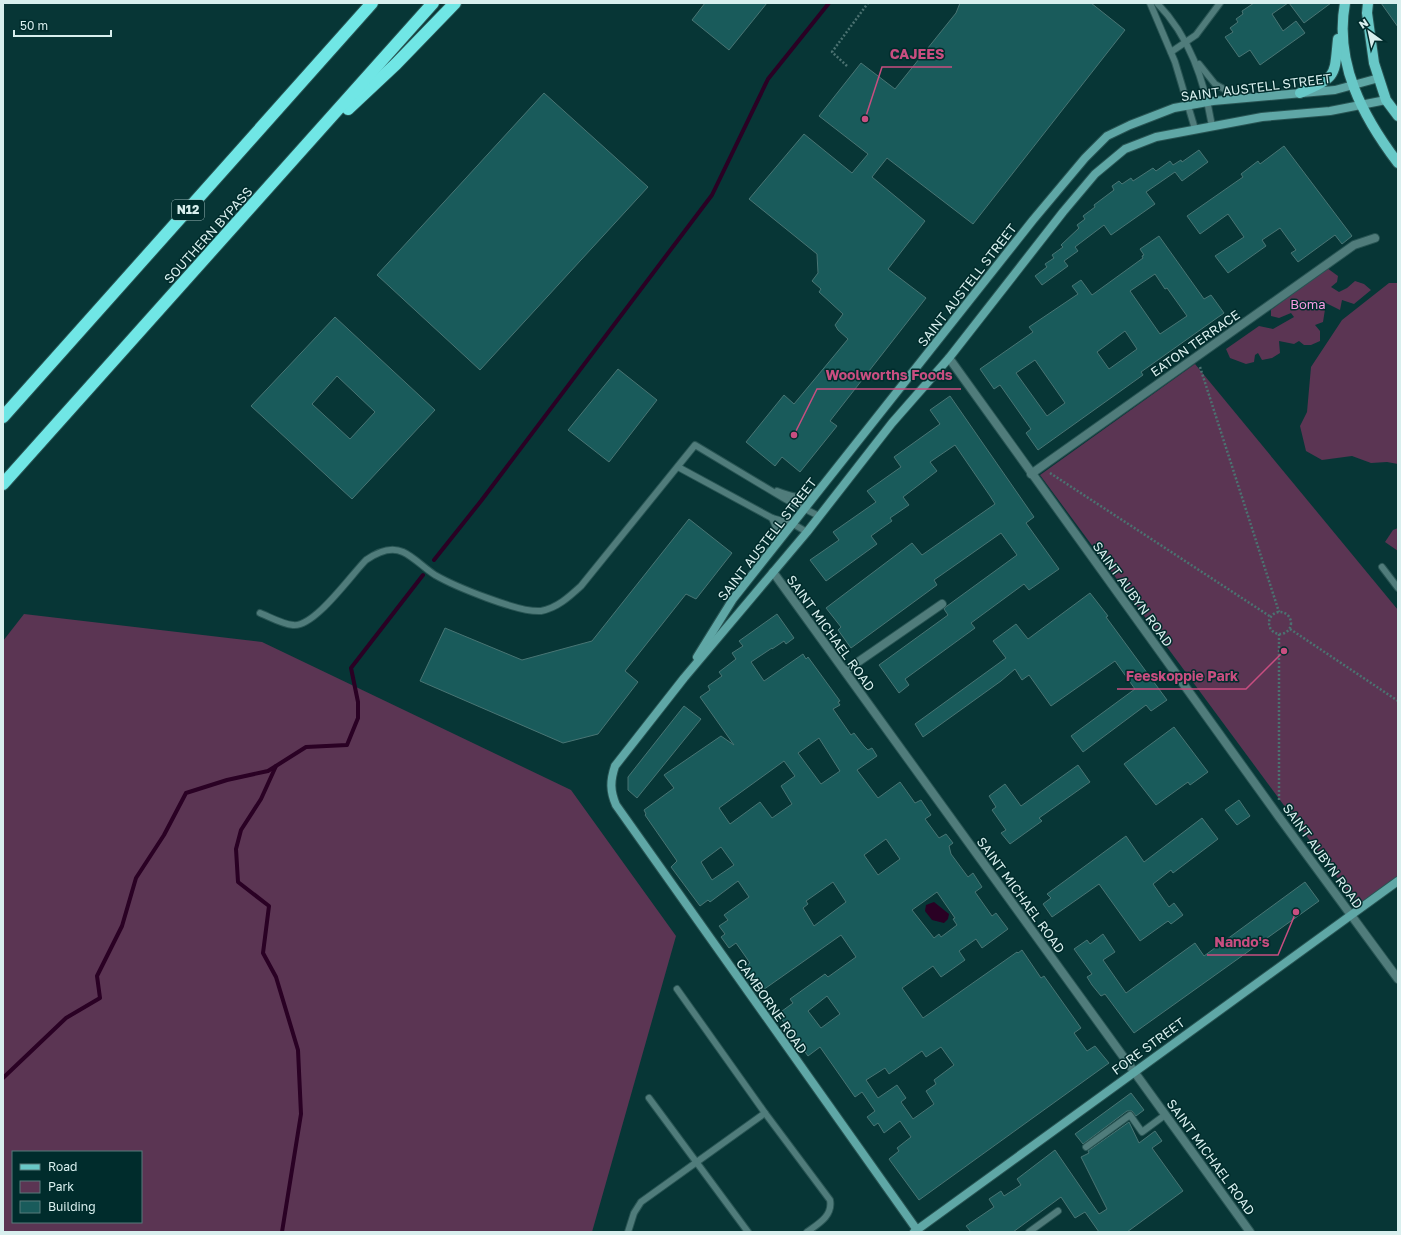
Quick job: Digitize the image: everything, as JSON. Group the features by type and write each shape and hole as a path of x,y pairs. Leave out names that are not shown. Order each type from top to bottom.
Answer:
{"highway":[{"name":"N12","path":"3,417 372,3"},
{"name":"SOUTHERN BYPASS","path":"3,484 433,3"},
{"path":"288,166 396,64 455,3"}],"main road":[{"path":"1300,93 1318,85 1333,73 1336,64 1339,31 1345,3"},
{"path":"1368,3 1367,13 1370,44 1374,63 1386,100 1398,116"},
{"path":"1342,20 1346,65 1353,85 1361,105 1382,142 1398,163"}],"street":[{"name":"SAINT AUSTELL STREET","path":"684,678 733,599 831,478 1033,220 1085,158 1107,136 1118,130 1161,113 1208,102 1335,90 1379,78"},
{"name":"SAINT AUSTELL STREET","path":"610,791 612,775 620,757 684,678 807,532 892,424 949,358 1058,218 1095,174 1126,149 1140,142 1195,129 1262,117 1330,111 1386,100"},
{"name":"EATON TERRACE","path":"1031,474 1354,245 1375,238"},
{"name":"SAINT AUBYN ROAD","path":"949,358 1031,474 1398,979"},
{"name":"SAINT MICHAEL ROAD","path":"773,572 1250,1232"},
{"path":"845,671 942,604"},
{"name":"CAMBORNE ROAD","path":"610,791 616,805 916,1231"},
{"name":"FORE STREET","path":"916,1231 1398,881"}],"lane":[{"path":"1150,3 1171,52 1195,129"},
{"path":"1157,3 1177,28 1192,55 1203,81 1212,126"},
{"path":"1171,52 1186,43 1201,30 1220,3"},
{"path":"1192,55 1215,84 1241,99"},
{"path":"260,613 294,625 305,622 316,615 353,573 374,554 394,550 402,551 435,575 478,594 521,609 541,611 563,602 581,586 695,445 785,499 819,516"},
{"path":"678,467 772,518 793,524 807,532"},
{"path":"766,488 793,497 803,498 820,489 831,478"},
{"path":"767,557 778,536 778,532 772,518"},
{"path":"1382,566 1398,588"},
{"path":"677,989 765,1113 830,1200 831,1206 829,1213 823,1220 807,1232"},
{"path":"649,1098 748,1232"},
{"path":"628,1232 634,1213 641,1202 765,1113"},
{"path":"1086,1147 1130,1115 1142,1132 1165,1115"},
{"path":"1029,1232 1058,1212"}],"path":[{"path":"847,66 832,52 868,3"},
{"path":"1197,356 1279,612"},
{"path":"1041,467 1271,617"},
{"path":"1279,612 1286,613 1291,618 1290,629 1285,634 1279,634 1271,630 1269,622 1271,617 1279,612"},
{"path":"1290,629 1398,701"},
{"path":"1279,634 1279,817"}],"green space":[{"name":"Boma","path":"1327,268 1338,276 1337,282 1331,287 1339,292 1347,288 1355,281 1364,284 1371,290 1354,304 1342,300 1340,310 1326,303 1323,322 1315,325 1320,331 1320,341 1311,345 1304,345 1299,341 1294,344 1279,341 1280,353 1272,358 1262,360 1258,353 1255,355 1254,362 1246,364 1230,358 1226,349 1259,326 1273,329 1294,317 1291,313 1279,318 1271,316 1271,310"},
{"path":"1389,283 1398,283 1398,464 1387,462 1371,463 1352,456 1322,460 1306,451 1300,426 1307,412 1311,367 1342,320"},
{"path":"1195,364 1398,610 1398,879 1359,907 1040,475"},
{"path":"1398,528 1398,551 1385,542 1393,530"},
{"path":"24,614 262,642 571,790 676,936 592,1232 3,1232 3,641"}],"shaded area":[{"path":"934,902 949,914 948,919 944,923 932,920 925,911 926,905"}],"building":[{"path":"705,3 767,3 729,50 692,20"},
{"path":"960,3 1091,3 1125,30 973,224 887,158 872,177 925,221 888,269 926,298 830,421 837,426 800,472 782,457 775,466 746,442 784,395 794,404 848,339 838,330 835,325 843,314 819,292 821,289 812,281 818,273 817,254 749,199 804,134 852,173 868,154 819,116 861,63 895,89 956,13"},
{"path":"1254,3 1288,3 1272,14 1283,31 1296,21 1305,33 1260,65 1250,50 1239,57 1225,37 1233,32 1230,28 1238,22 1236,19 1243,14 1242,11"},
{"path":"1289,3 1331,3 1304,23"},
{"path":"1381,3 1398,3 1398,27"},
{"path":"544,93 648,187 480,370 377,275"},
{"path":"1284,146 1352,236 1342,244 1335,235 1298,262 1291,253 1296,250 1280,228 1262,240 1266,246 1228,273 1215,256 1244,237 1228,214 1200,234 1187,216 1243,177 1241,174 1258,161 1260,164"},
{"path":"1199,150 1208,162 1182,181 1175,172 1146,192 1155,204 1111,235 1104,225 1075,247 1078,251 1064,261 1068,266 1042,285 1035,276 1047,267 1045,264 1054,258 1052,255 1063,247 1061,245 1079,228 1077,225 1085,219 1083,216 1095,207 1094,205 1114,190 1112,186 1119,181 1122,184 1131,178 1133,181 1153,168 1156,171 1170,161 1173,165 1181,160 1182,162"},
{"path":"1159,236 1204,299 1211,295 1224,313 1141,372 1143,375 1038,450 1026,433 1031,429 1000,385 994,389 980,369 1033,332 1029,327 1078,294 1072,286 1081,280 1092,295 1143,258 1142,256 1144,255 1140,249","holes":["1155,274 1187,316 1160,334 1130,291","1125,331 1137,349 1109,369 1097,352","1035,360 1065,403 1047,416 1016,373"]},
{"path":"335,317 435,410 352,499 251,406","holes":["337,376 375,412 350,439 312,404"]},
{"path":"618,369 657,400 609,462 568,430"},
{"path":"950,396 1034,517 1026,523 1059,569 1029,590 1024,584 971,623 975,628 905,679 909,685 899,693 879,665 948,615 944,609 947,606 1017,555 1001,533 934,580 937,585 851,648 838,630 841,627 826,608 912,543 922,555 995,504 990,496 955,445 930,462 937,471 903,497 909,505 890,518 892,521 871,536 877,544 826,581 810,560 839,540 833,532 876,502 867,491 901,467 894,457 940,424 930,410"},
{"path":"689,519 732,553 696,599 686,594 625,671 638,682 598,734 563,743 420,681 445,628 522,660 592,641"},
{"path":"1090,593 1167,700 1151,711 1146,705 1083,752 1071,736 1135,689 1115,661 1051,706 1029,675 1022,680 1015,669 1001,681 923,737 915,724 1006,658 993,641 1016,624 1028,639"},
{"path":"777,614 794,638 786,644 784,641 751,662 764,681 803,654 806,659 808,657 840,701 838,702 840,705 833,709 851,735 854,733 868,750 872,748 877,756 857,770 878,798 900,782 915,803 921,800 931,815 925,819 939,838 946,834 953,843 949,846 951,854 968,877 973,873 982,887 975,892 992,916 996,913 1008,929 982,948 976,939 959,951 965,960 941,977 933,966 902,988 923,1018 1022,950 1041,978 1044,976 1081,1028 1074,1033 1087,1051 1095,1046 1109,1063 919,1200 889,1159 899,1151 897,1148 911,1137 900,1121 884,1133 878,1123 874,1126 867,1117 875,1111 862,1092 855,1097 820,1047 808,1056 778,1014 793,1003 790,999 825,974 828,977 856,957 841,935 763,990 745,967 750,963 736,943 729,948 721,937 725,934 719,926 728,920 724,915 749,897 738,881 710,902 708,900 700,906 671,867 677,861 645,815 644,810 674,788 664,775 721,736 734,745 700,697 710,690 708,686 722,676 719,672 736,659 732,653 743,646 739,641","holes":["819,738 840,771 821,784 798,753","784,761 795,776 781,786 792,804 772,818 760,802 730,824 719,808","886,839 900,859 878,875 864,855","721,847 734,865 712,880 701,862","833,882 846,902 814,926 803,908 808,904 806,901","937,892 955,918 953,919 957,925 941,937 939,934 934,938 912,910","827,996 840,1014 821,1028 808,1011","941,1047 954,1065 934,1080 936,1084 926,1091 934,1104 913,1119 901,1102 906,1098 897,1085 878,1098 866,1080 885,1068 889,1074 922,1051 926,1057"]},
{"path":"684,706 701,719 637,798 628,790 628,777"},
{"path":"1174,727 1208,772 1190,785 1188,782 1156,805 1124,764"},
{"path":"1078,765 1090,782 1039,818 1042,821 1010,844 1001,833 1006,830 992,810 996,807 989,796 1005,784 1021,806"},
{"path":"1239,800 1250,816 1237,825 1225,810"},
{"path":"1202,818 1218,839 1173,873 1171,870 1153,884 1169,907 1174,903 1183,915 1171,924 1168,921 1140,941 1099,884 1052,917 1043,904 1051,898 1047,894 1126,836 1144,862"},
{"path":"1305,882 1319,901 1134,1033 1105,994 1101,996 1092,985 1087,977 1092,974 1074,949 1087,940 1090,944 1103,934 1115,952 1103,960 1126,993 1195,943 1204,956"},
{"path":"1131,1093 1144,1110 1136,1116 1132,1111 1127,1111 1083,1144 1075,1134"},
{"path":"1129,1122 1139,1143 1155,1131 1162,1141 1152,1148 1183,1191 1127,1232 1099,1232 1085,1212 1075,1218 1061,1197 1013,1232 971,1232 966,1226 994,1207 989,1199 1001,1191 1004,1196 1021,1185 1017,1179 1055,1150 1099,1214 1107,1209 1081,1157 1089,1153 1088,1151"}],"waterway":[{"path":"434,560 481,501 712,195 768,79 829,3"},
{"path":"3,1078 66,1018 100,998 97,976 122,926 136,878 164,835 186,793 227,780 268,771 306,747 347,745 358,718 358,702 351,668 423,575"},
{"path":"276,766 261,799 241,830 236,849 238,882 269,906 263,953 276,977 298,1050 301,1114 282,1232"}],"place":[{"name":"CAJEES","path":"865,119"},
{"name":"Woolworths Foods","path":"794,435"},
{"name":"Feeskoppie Park","path":"1284,651"},
{"name":"Nando's","path":"1296,912"}]}
